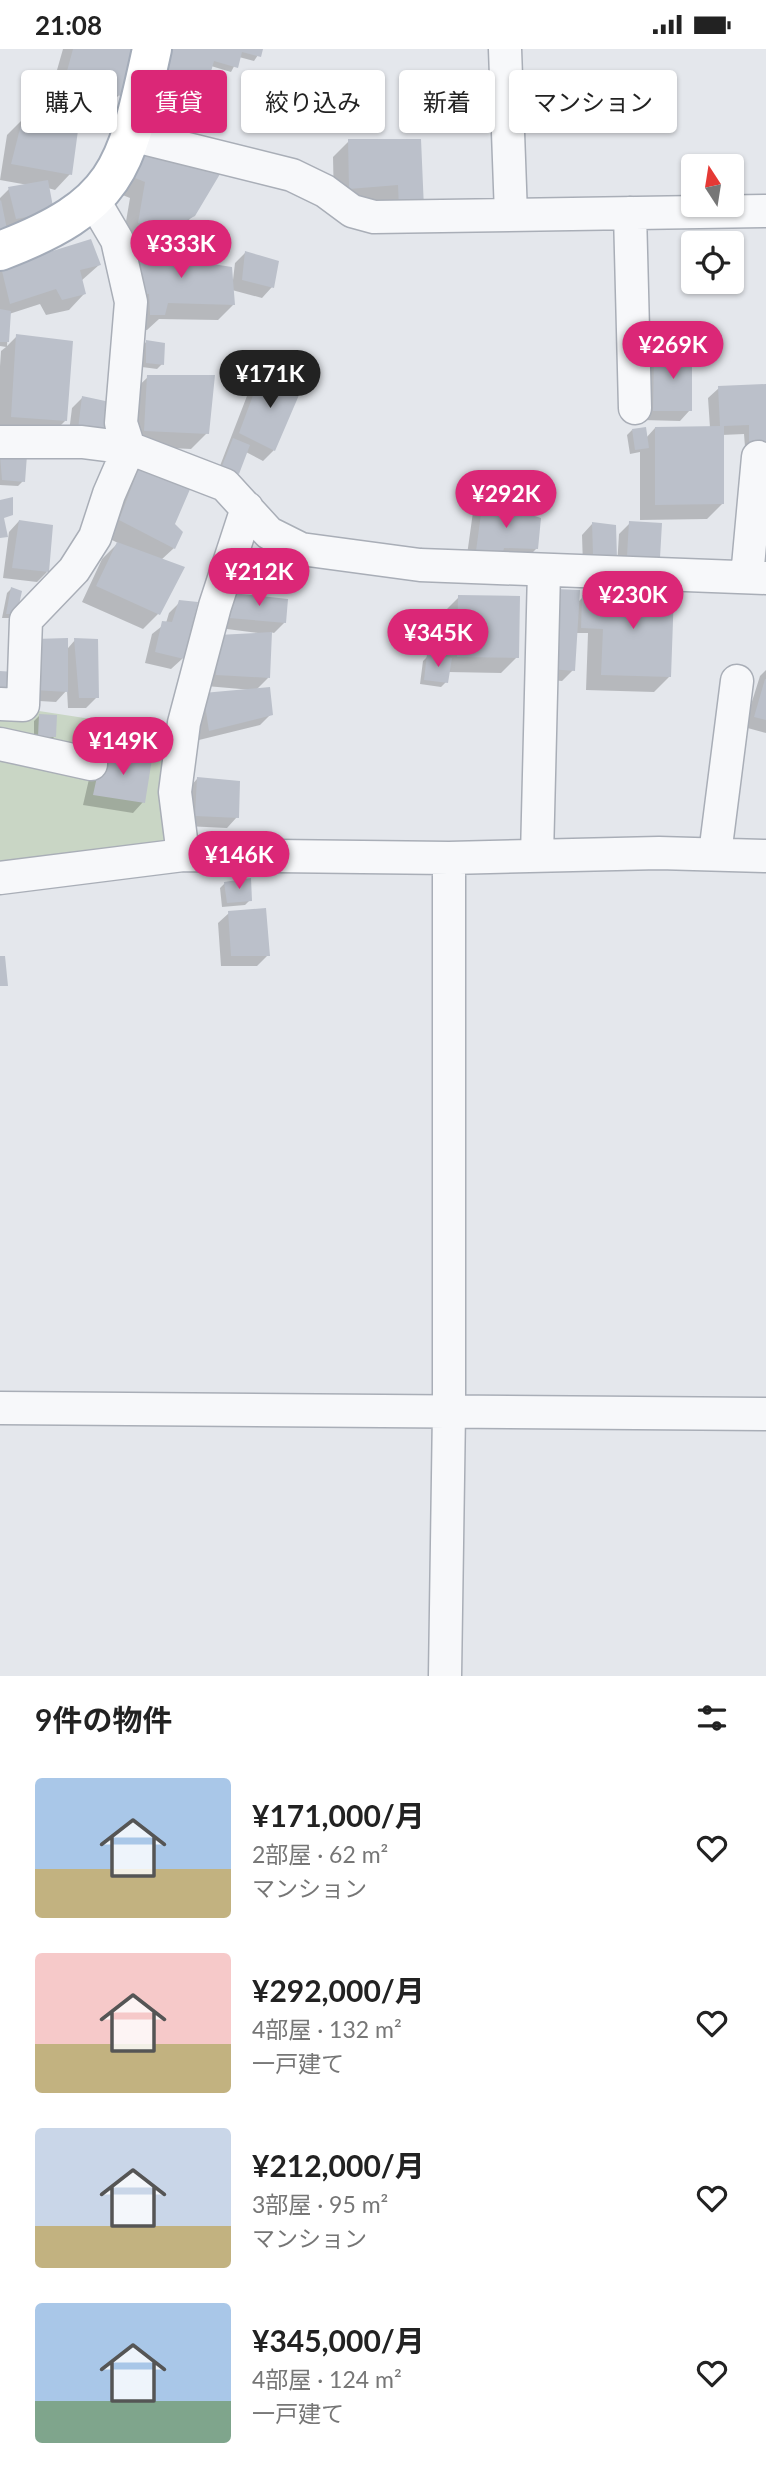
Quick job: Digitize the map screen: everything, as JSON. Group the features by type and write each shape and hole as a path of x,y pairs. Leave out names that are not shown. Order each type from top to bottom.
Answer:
{"main road":[{"path":"0,251 67,222 94,201 111,181 131,135 152,49"}],"street":[{"path":"506,49 511,215"},
{"path":"131,135 292,175 325,191 352,211 374,217 766,211"},
{"path":"0,704 23,705 26,620 74,570 95,537 129,447 121,422 131,302 117,240 94,201"},
{"path":"630,213 635,408"},
{"path":"0,442 82,442 129,447 225,485 269,534 301,549 420,565 756,577 758,457"},
{"path":"183,855 175,792 184,723 215,606 247,508"},
{"path":"537,856 544,571"},
{"path":"715,854 737,681"},
{"path":"0,744 91,764"},
{"path":"0,878 183,855 449,858 715,854 766,856"},
{"path":"445,1676 449,1411 449,858"},
{"path":"0,1408 766,1414"}],"green space":[{"path":"0,705 169,731 171,840 0,862"}],"building":[{"path":"73,49 133,49 121,96 117,95 117,70 67,70"},
{"path":"171,49 263,49 261,57 242,52 238,68 214,61 211,70 165,70"},
{"path":"21,125 21,133 78,133 72,175 11,164"},
{"path":"348,139 421,139 424,209 399,209 398,185 349,189"},
{"path":"142,154 220,174 195,216 169,229 138,223 145,182 135,178"},
{"path":"48,180 54,212 16,219 8,187"},
{"path":"0,201 8,234 0,236"},
{"path":"91,239 101,265 80,270 86,294 62,300 56,289 10,304 1,267"},
{"path":"133,240 158,242 160,256 232,267 235,305 168,303 165,315 150,315 149,294 142,293"},
{"path":"245,251 279,261 274,288 242,280"},
{"path":"0,309 11,311 9,342 0,342"},
{"path":"16,334 73,341 67,421 11,417"},
{"path":"146,340 165,343 164,365 146,363"},
{"path":"654,351 692,351 692,411 653,411"},
{"path":"262,371 302,388 275,451 239,433"},
{"path":"147,375 215,375 209,434 144,431"},
{"path":"766,384 766,443 749,443 749,425 724,426 724,504 655,505 655,427 720,426 718,386"},
{"path":"82,396 110,402 107,432 78,429"},
{"path":"646,427 649,448 635,450 632,429"},
{"path":"233,438 250,445 239,474 222,466"},
{"path":"0,455 27,455 25,482 2,480"},
{"path":"140,465 191,487 175,524 183,532 175,549 119,520"},
{"path":"13,497 13,515 4,518 8,537 0,538 0,500"},
{"path":"483,499 541,518 538,549 504,548 501,559 476,551"},
{"path":"19,520 53,525 49,572 12,568"},
{"path":"629,521 662,523 660,558 627,556"},
{"path":"592,522 616,525 617,559 593,556"},
{"path":"117,542 185,567 160,615 96,586"},
{"path":"11,587 22,591 17,614 6,614"},
{"path":"555,589 580,590 575,671 550,669"},
{"path":"604,590 674,592 671,677 601,675 603,629 581,628 582,595 604,596"},
{"path":"232,593 288,599 286,623 229,618"},
{"path":"458,595 520,596 519,658 457,657"},
{"path":"179,600 198,602 184,659 155,652 162,621 172,622"},
{"path":"272,632 270,678 216,675 218,635"},
{"path":"68,638 68,692 33,690 34,639"},
{"path":"74,638 98,639 99,698 79,698"},
{"path":"427,654 452,658 448,683 424,680"},
{"path":"0,671 14,672 15,691 0,691"},
{"path":"766,679 766,720 754,717"},
{"path":"270,687 273,715 209,731 203,693"},
{"path":"39,714 57,715 56,737 38,737"},
{"path":"103,749 152,759 145,803 93,795"},
{"path":"197,777 240,781 239,818 195,816"},
{"path":"251,878 252,901 227,903 224,882"},
{"path":"266,908 270,956 231,956 228,911"},
{"path":"0,956 5,956 8,986 0,986"}]}
